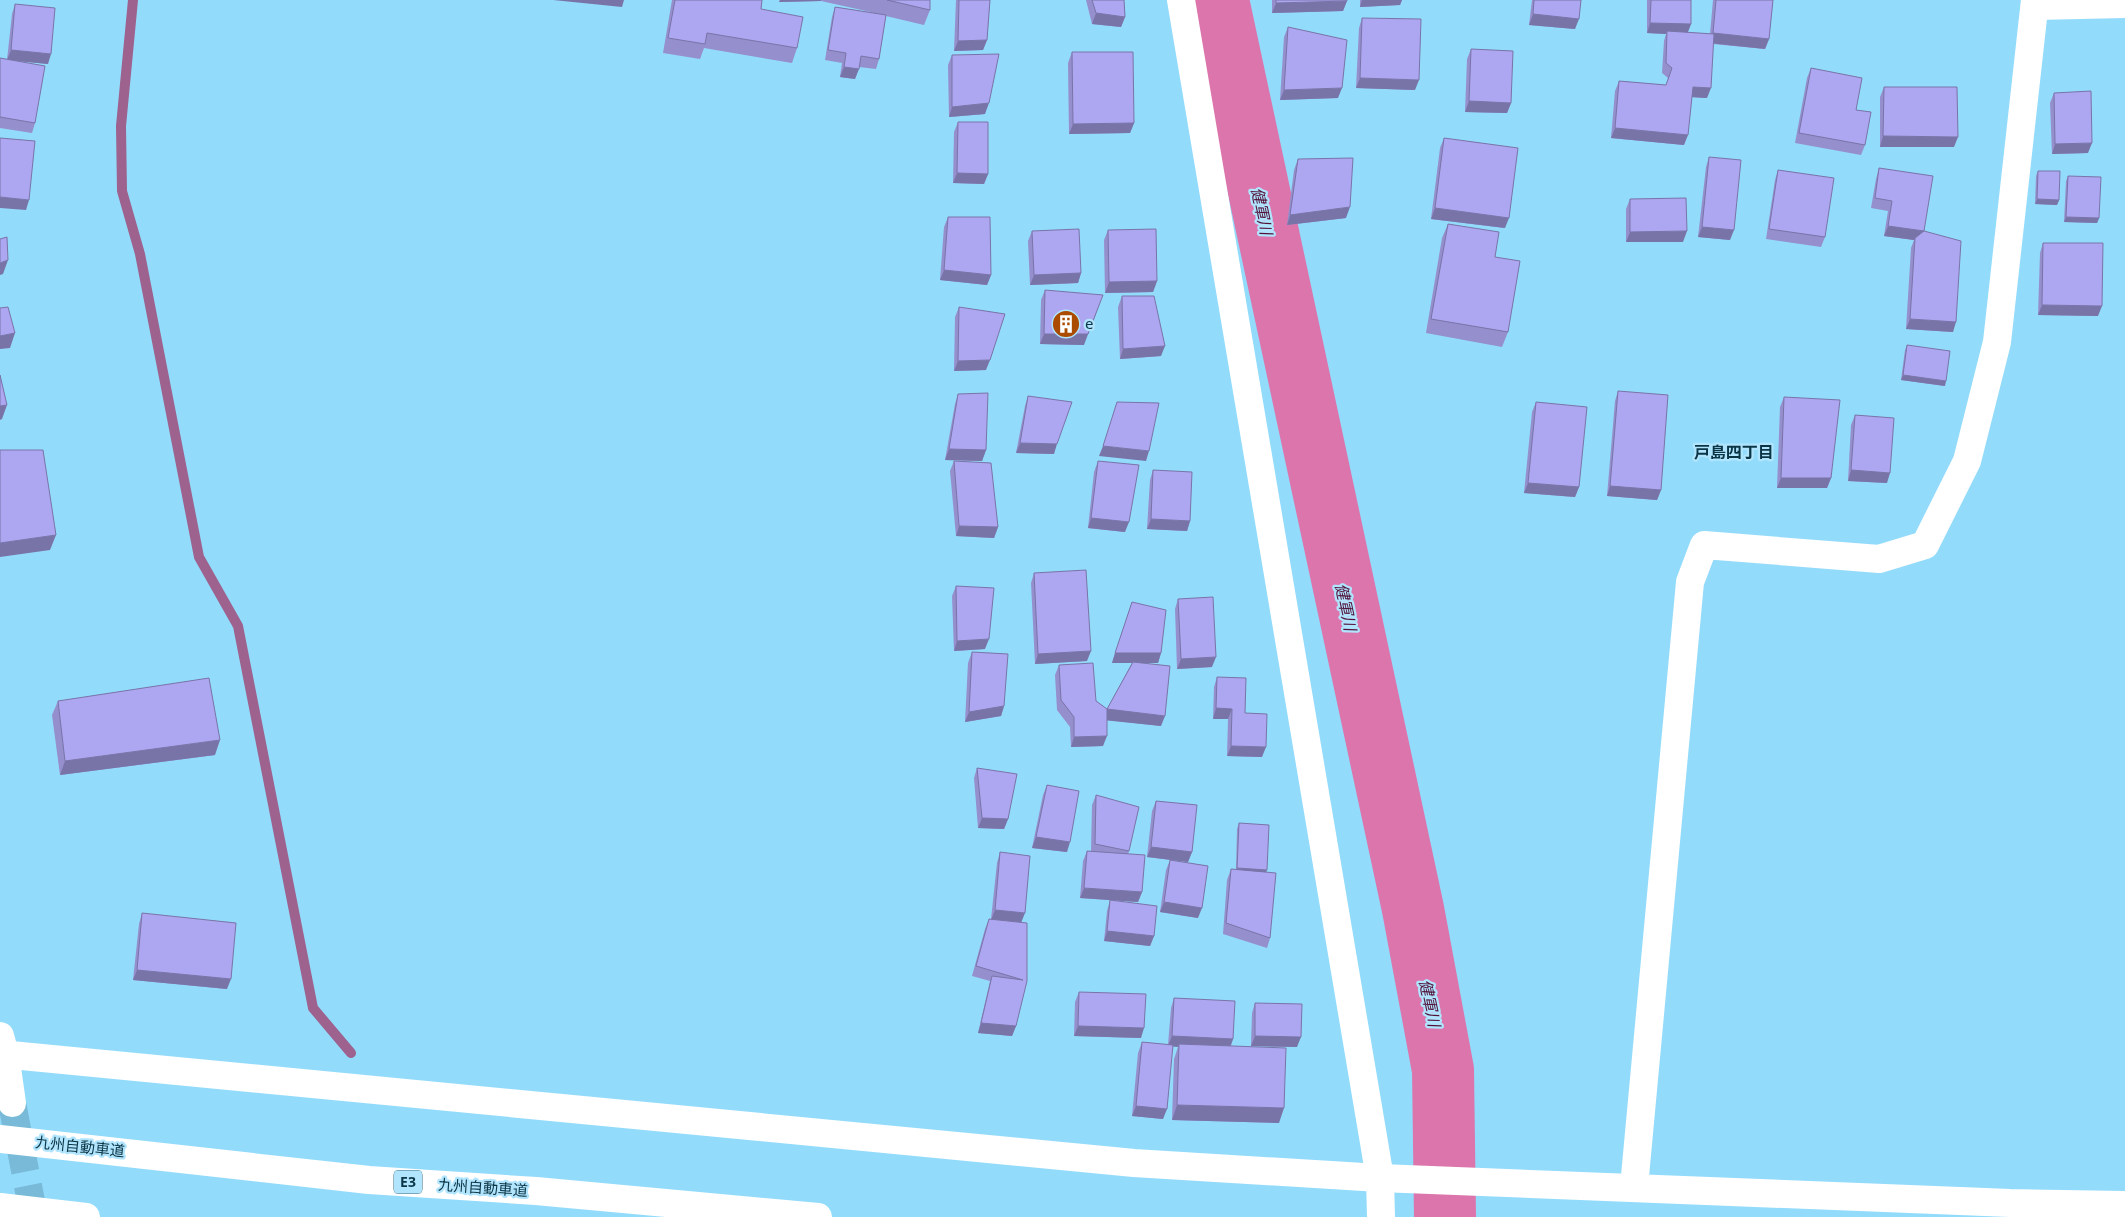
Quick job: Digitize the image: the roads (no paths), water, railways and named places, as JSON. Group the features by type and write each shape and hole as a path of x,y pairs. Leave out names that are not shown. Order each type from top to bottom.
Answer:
{"main road":[{"path":"1181,0 1380,1178 1381,1217"},
{"path":"1634,1187 1690,582 1704,544 1879,559 1925,546 1967,461 1997,342 2035,3 2125,4"},
{"path":"12,1103 2,1048 1134,1163 1380,1178 2010,1203 2125,1205"},
{"name":"九州自動車道","path":"0,1139 369,1180 536,1191 818,1217"},
{"path":"0,1207 86,1217"}],"waterway":[{"path":"133,0 121,126 122,191 140,254 199,557 238,626 313,1008 351,1053"},
{"name":"健軍川","path":"1218,0 1413,909 1443,1070 1445,1217"}],"tunnel":[{"path":"12,1103 34,1217"}],"place":[{"name":"e","path":"1066,324"}],"district":[{"name":"戸島四丁目","path":"1734,452"}]}
